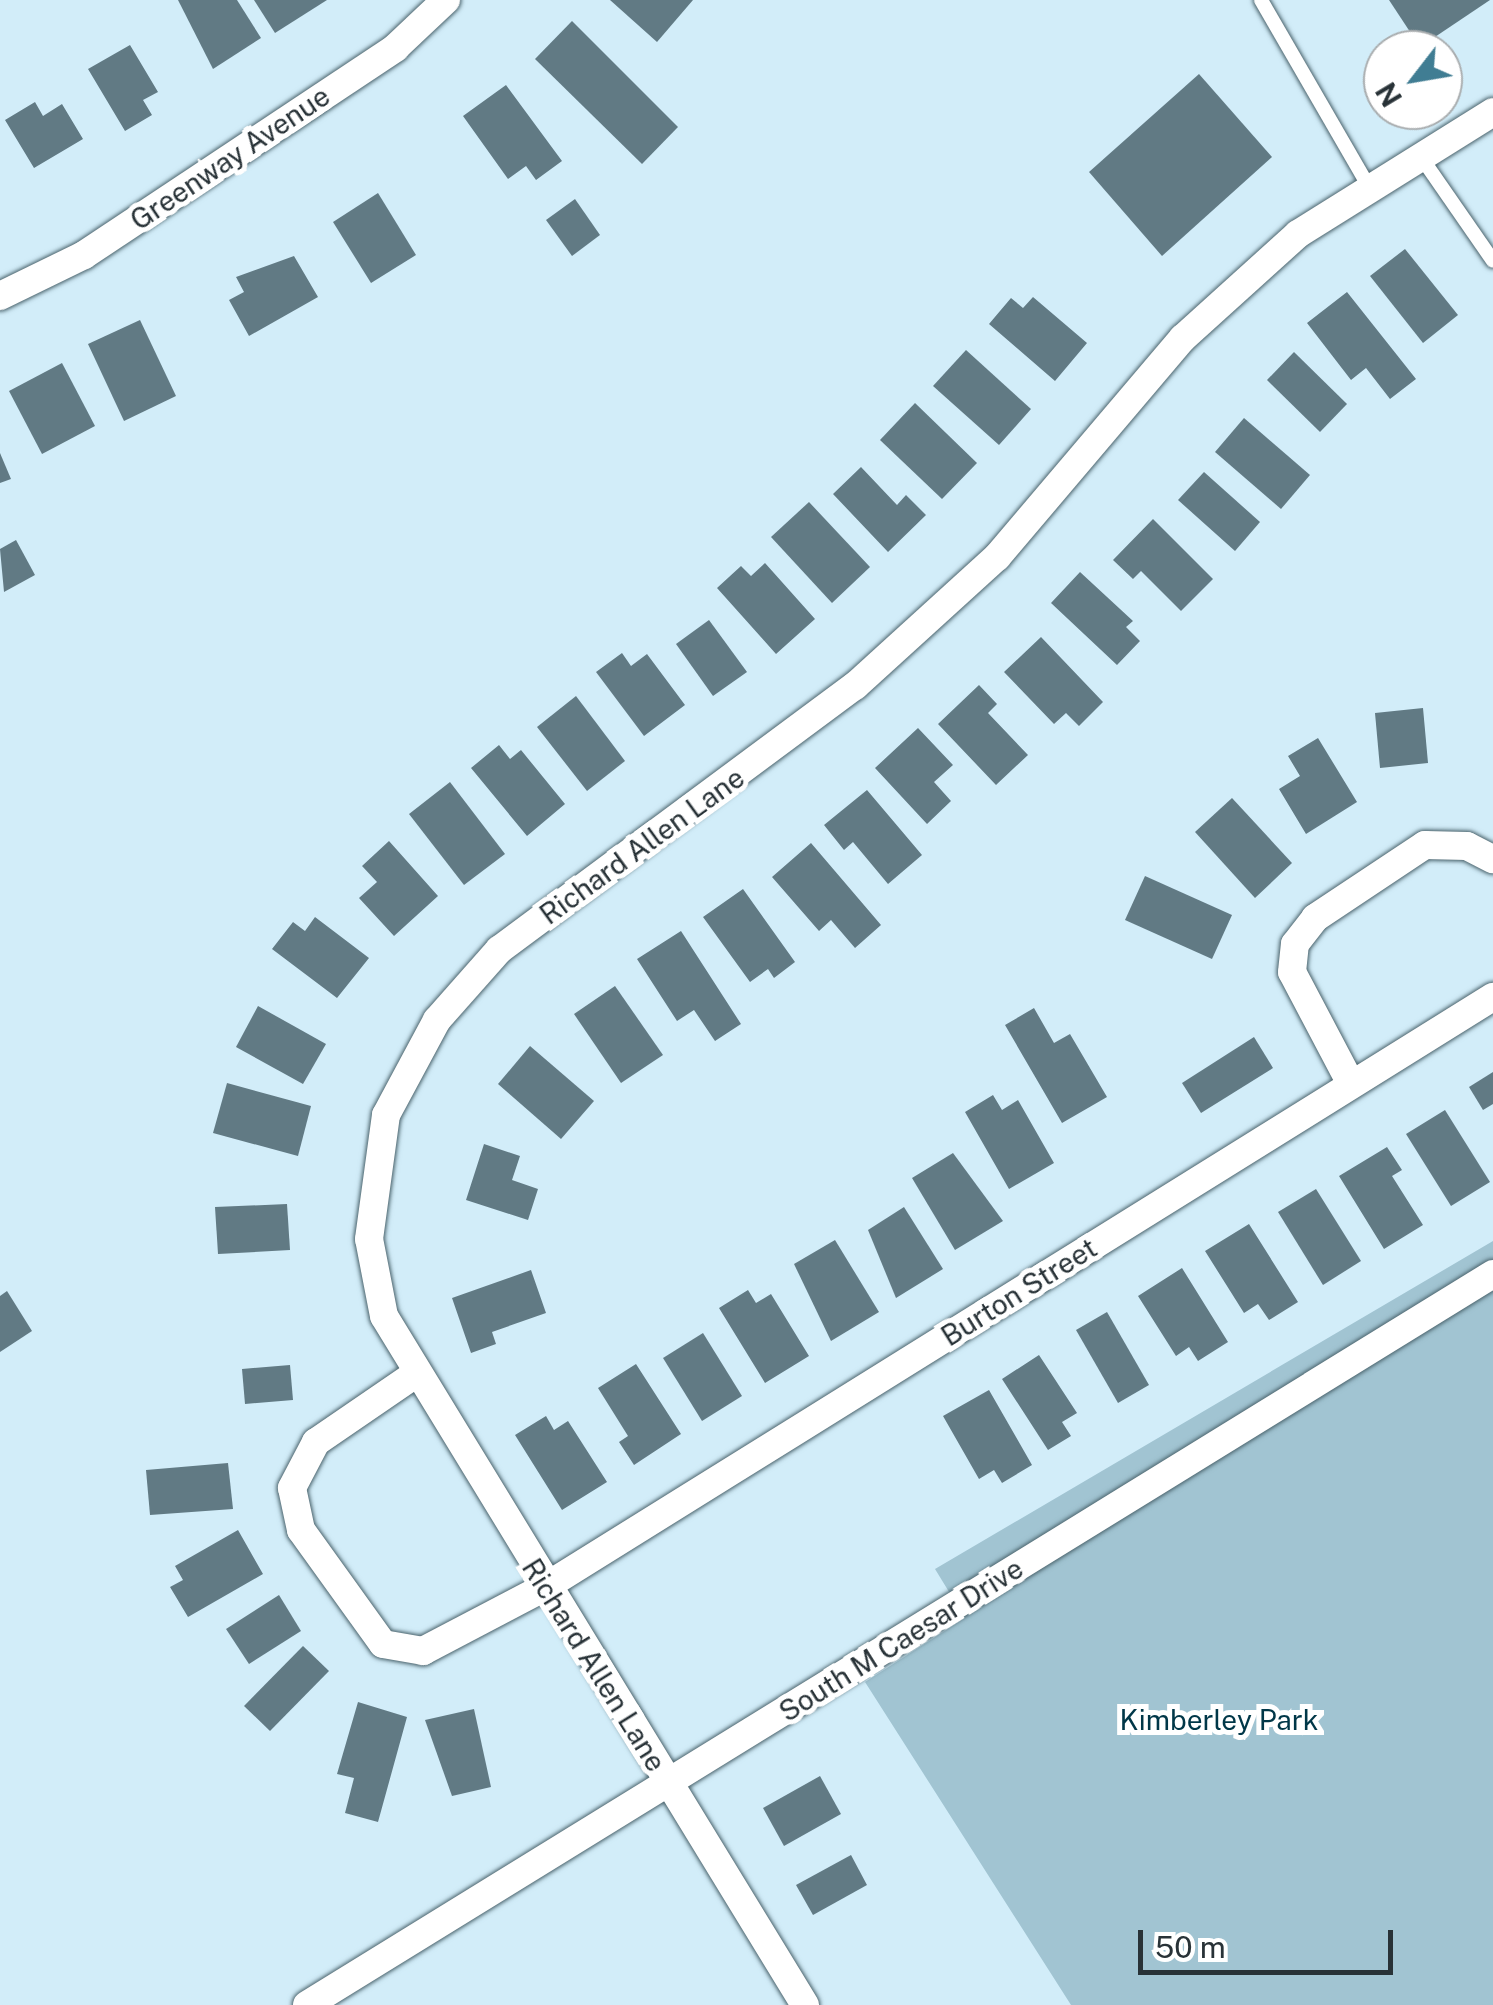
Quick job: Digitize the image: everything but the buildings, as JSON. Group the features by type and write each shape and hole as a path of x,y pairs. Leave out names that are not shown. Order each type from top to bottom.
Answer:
{"street":[{"name":"Greenway Avenue","path":"0,296 84,255 395,48 446,0"},
{"name":"Richard Allen Lane","path":"805,2005 414,1375 384,1316 369,1238 386,1115 437,1020 500,950 855,686 997,556 1184,338 1298,234 1493,112"},
{"path":"1350,1082 1292,972 1295,944 1315,918 1425,845 1467,846 1493,859"},
{"name":"Burton Street","path":"414,1375 316,1442 292,1488 301,1530 383,1644 423,1651 545,1587 1350,1082 1493,997"},
{"name":"South M Caesar Drive","path":"307,2005 1493,1274"}],"lane":[{"path":"1261,0 1370,188"},
{"path":"1421,157 1493,261"}],"green space":[{"name":"Kimberley Park","path":"1493,1241 1493,2005 1071,2005 865,1682 965,1618 935,1569"}]}
